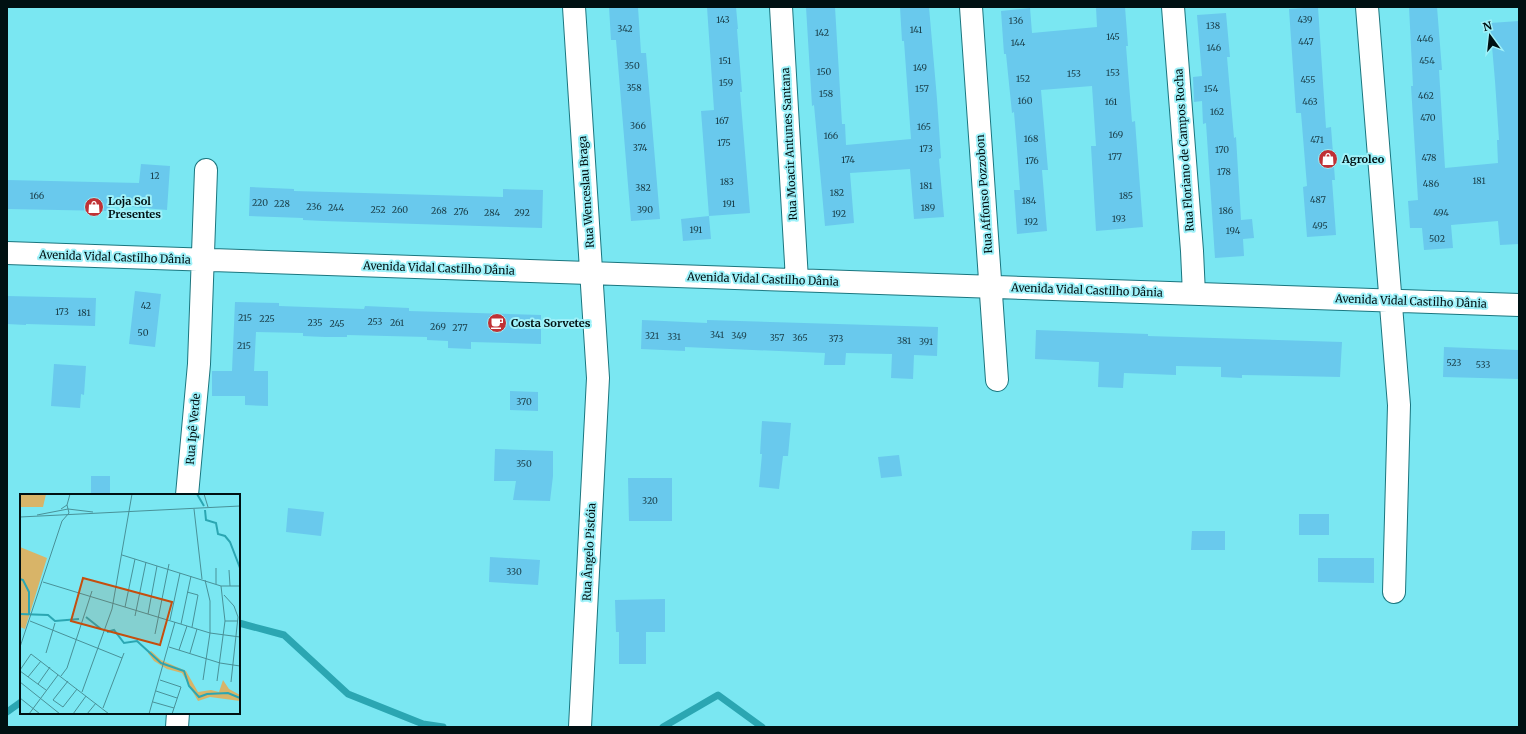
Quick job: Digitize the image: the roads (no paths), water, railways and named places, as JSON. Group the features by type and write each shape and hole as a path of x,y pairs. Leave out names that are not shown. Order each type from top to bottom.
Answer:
{"street":[{"name":"Rua Wenceslau Braga","path":"574,7 598,378"},
{"name":"Rua Moacir Antunes Santana","path":"781,7 797,280"},
{"name":"Rua Affonso Pozzobon","path":"971,7 997,380"},
{"name":"Rua Floriano de Campos Rocha","path":"1173,7 1194,294"},
{"path":"1367,7 1399,405 1394,592"},
{"name":"Rua Ipê Verde","path":"187,494 199,364 206,170"},
{"name":"Avenida Vidal Castilho Dânia","path":"7,253 1519,305"},
{"name":"Rua Ângelo Pistóia","path":"580,727 598,378"},
{"path":"177,727 178,714"}],"waterway":[{"path":"240,623 284,635 348,694 423,724 443,727"},
{"path":"663,727 718,695 762,727"},
{"path":"7,712 20,703"}],"place":[{"name":"Agroleo","path":"1328,159"},
{"name":"Loja Sol Presentes","path":"94,207"},
{"name":"Costa Sorvetes","path":"497,323"}]}
